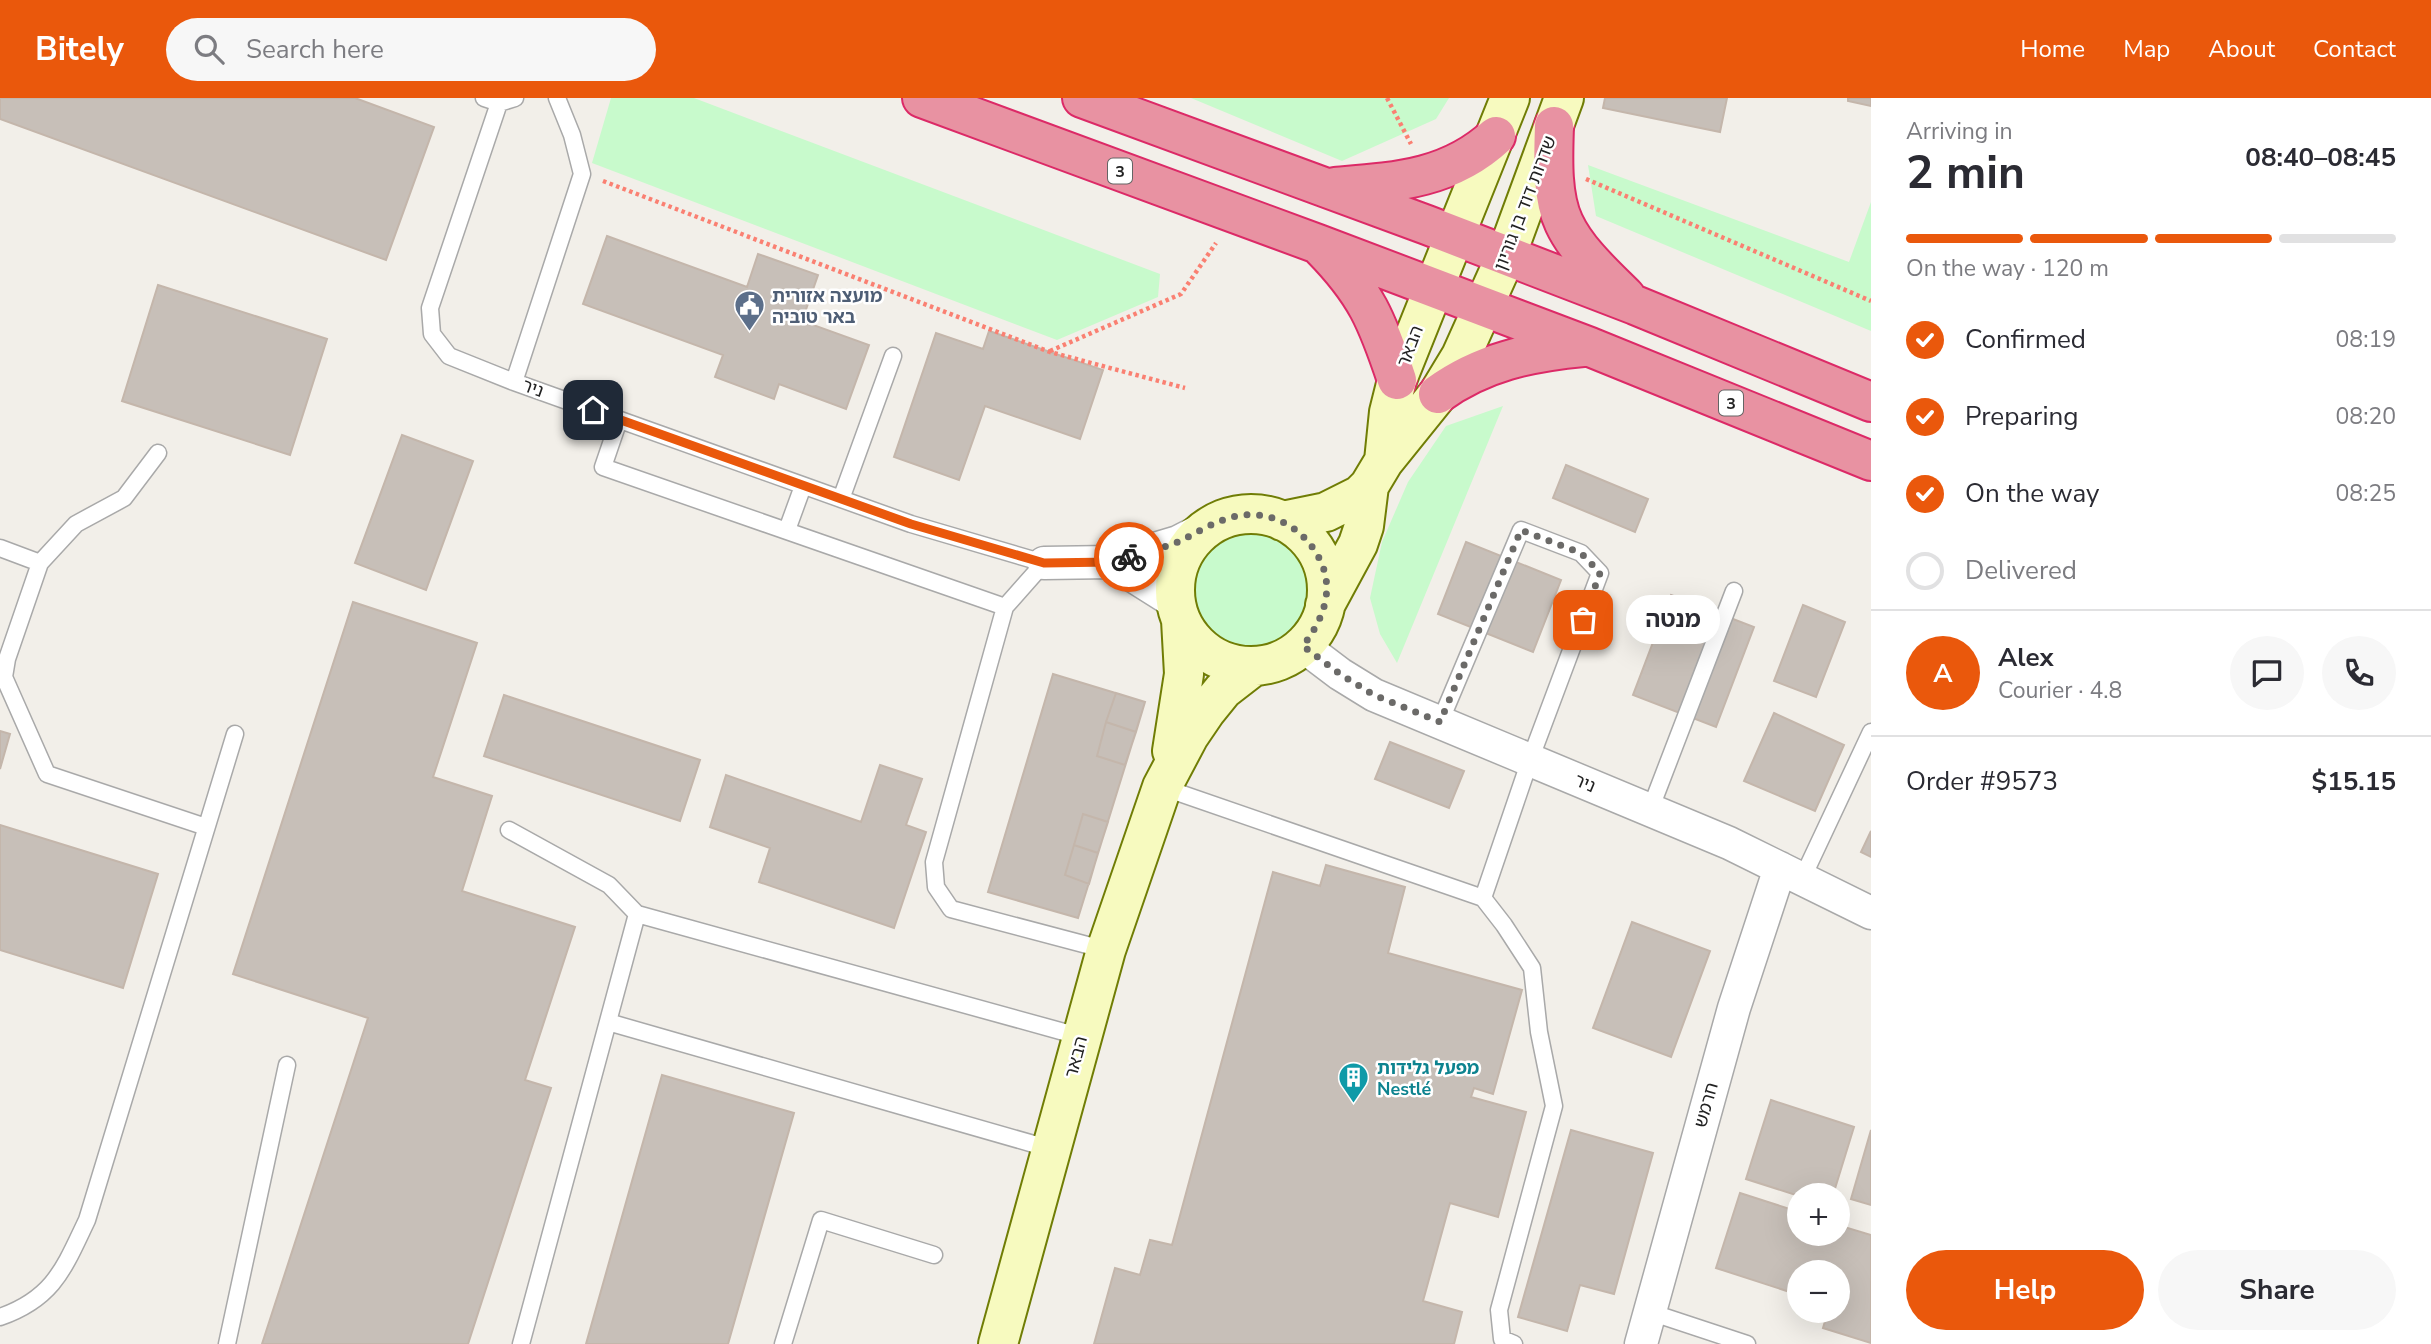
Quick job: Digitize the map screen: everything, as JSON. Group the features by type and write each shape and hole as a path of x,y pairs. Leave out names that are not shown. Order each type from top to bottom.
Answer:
{"highway":[{"name":"3","path":"922,98 1483,306 1871,461"},
{"path":"1082,98 1328,187 1635,305 1871,402"},
{"path":"1559,112 1552,167 1560,213 1579,246 1635,305"},
{"path":"1328,187 1376,184 1428,175 1471,156 1496,136"},
{"path":"1318,243 1347,273 1364,298 1382,335 1397,380"},
{"path":"1438,394 1477,370 1516,356 1590,347"}],"street":[{"path":"1454,236 1510,98"},
{"name":"שדרות דוד בן גוריון","path":"1483,306 1506,256 1559,112"},
{"name":"הבאר","path":"1325,606 1358,544 1397,380 1454,236"},
{"path":"1282,521 1326,512 1360,495 1438,394 1461,356 1483,306"},
{"path":"1246,514 1265,515 1282,521 1299,532 1313,547 1323,565 1327,585 1325,606 1317,628 1303,646 1288,657 1272,663 1254,666 1232,664 1211,655 1194,640 1179,612 1176,581 1182,559 1194,540 1211,525 1228,518 1246,514"},
{"name":"ניר","path":"1044,563 1111,562 1178,542 1211,525"},
{"path":"1111,562 1179,612"},
{"name":"הבאר","path":"1165,781 1184,674 1179,612"},
{"name":"ניר","path":"1303,646 1374,695 1729,843 1871,913"},
{"name":"הבאר","path":"998,1344 1106,950 1165,781 1206,711 1223,690 1254,666"},
{"name":"חרמש","path":"1641,1344 1734,1007 1791,874"}],"lane":[{"path":"492,100 516,98"},
{"path":"514,382 582,174 572,135 557,98"},
{"name":"ניר","path":"492,100 430,308 432,334 449,356 514,382 911,524 1044,563"},
{"path":"841,499 892,356"},
{"path":"619,420 603,467 1004,607"},
{"path":"158,453 124,498 76,524 40,563 4,658 4,677 47,774 206,827"},
{"path":"787,530 803,486"},
{"path":"1440,722 1521,530 1581,553 1600,573 1530,760 1483,898"},
{"path":"0,548 40,563"},
{"path":"1044,563 1004,607 934,862 936,887 951,909 1106,950"},
{"path":"1650,810 1734,591"},
{"path":"1791,874 1871,732"},
{"path":"0,1317 38,1299 61,1274 87,1220 235,734"},
{"path":"1165,781 1483,898 1532,968 1539,1032 1554,1106 1499,1310 1502,1339 1514,1344"},
{"path":"509,830 609,885 637,914 1082,1037"},
{"path":"521,1344 637,914"},
{"path":"608,1022 1051,1149"},
{"path":"227,1344 287,1065"},
{"path":"783,1344 821,1220 934,1255"},
{"path":"1650,1312 1747,1344"}],"path":[{"path":"1387,98 1428,175"},
{"path":"582,174 1049,352 1185,388"},
{"path":"1560,213 1576,204 1575,174 1871,301"},
{"path":"1049,352 1181,294 1237,213"}],"green space":[{"path":"611,98 694,98 1160,274 1158,297 1057,340 592,163"},
{"path":"1191,98 1449,98 1436,119 1342,161"},
{"path":"1588,165 1849,262 1871,202 1871,331 1596,216"},
{"path":"1503,406 1397,663 1380,634 1370,598 1382,542 1408,482 1446,426"},
{"path":"1250,528 1274,533 1294,546 1307,566 1312,590 1307,614 1294,634 1274,647 1250,652 1226,647 1206,634 1193,614 1188,590 1193,566 1206,546 1226,533"}],"building":[{"path":"0,98 355,98 434,127 386,260 0,119"},
{"path":"1605,98 1727,98 1720,132 1603,108"},
{"path":"1848,98 1871,98 1871,106 1848,101"},
{"name":"מועצה אזורית באר טוביה","path":"607,236 747,287 758,254 818,275 802,321 869,345 846,409 779,384 774,399 715,377 723,355 583,304"},
{"path":"158,285 327,339 290,455 122,401"},
{"path":"989,331 1103,370 1080,439 985,406 959,480 894,457 936,333 983,349"},
{"path":"402,435 473,461 426,590 355,563"},
{"path":"1566,465 1648,499 1635,532 1553,498"},
{"path":"1466,542 1561,580 1533,652 1438,614"},
{"path":"1671,595 1754,627 1716,727 1633,695"},
{"path":"353,602 477,643 433,777 492,796 462,891 575,927 525,1080 551,1088 468,1344 262,1344 368,1018 233,974"},
{"path":"1803,605 1845,622 1816,697 1774,681"},
{"path":"1053,674 1145,702 1078,918 988,892"},
{"path":"1116,693 1145,702 1136,732 1106,722"},
{"path":"504,695 700,760 680,821 484,756"},
{"path":"1774,713 1844,745 1815,811 1744,781"},
{"path":"1106,722 1136,732 1125,765 1097,756"},
{"path":"0,731 10,734 0,769"},
{"path":"1390,742 1464,771 1449,808 1375,779"},
{"path":"880,765 922,779 906,825 926,832 894,928 759,882 770,848 710,827 726,775 861,822"},
{"path":"1083,814 1108,822 1098,853 1074,845"},
{"path":"0,825 158,874 123,988 0,950"},
{"path":"1871,831 1871,857 1861,852"},
{"path":"1074,845 1098,853 1089,884 1065,875"},
{"name":"מפעל גלידות Nestlé","path":"1326,865 1405,887 1388,953 1522,990 1493,1094 1474,1088 1471,1097 1526,1112 1498,1217 1450,1203 1423,1301 1462,1312 1454,1344 1094,1344 1115,1268 1140,1275 1150,1240 1172,1245 1273,872 1320,886"},
{"path":"1632,922 1710,951 1671,1057 1593,1028"},
{"path":"662,1075 794,1113 728,1344 586,1344"},
{"path":"1771,1100 1854,1127 1837,1183 1787,1183 1787,1192 1746,1179"},
{"path":"1571,1130 1653,1153 1614,1294 1580,1285 1567,1331 1518,1317"},
{"path":"1871,1130 1871,1205 1851,1199"},
{"path":"1740,1193 1787,1208 1787,1246 1850,1246 1850,1229 1871,1235 1871,1343 1823,1328 1824,1323 1850,1323 1850,1260 1787,1260 1787,1291 1716,1268"}],"way so far":[{"path":"1129,557 1178,542 1228,518 1246,514 1265,515 1282,521 1299,532 1313,547 1323,565 1327,585 1325,606 1317,628 1303,646 1374,695 1440,722 1521,530 1581,553 1600,573 1583,620"}],"place":[{"name":"מועצה אזורית באר טוביה","path":"749,333"},
{"name":"מנטה","path":"1583,620"},
{"name":"מפעל גלידות Nestlé","path":"1354,1105"}],"route":[{"path":"593,410 911,524 1044,563 1111,562 1129,557"}]}
